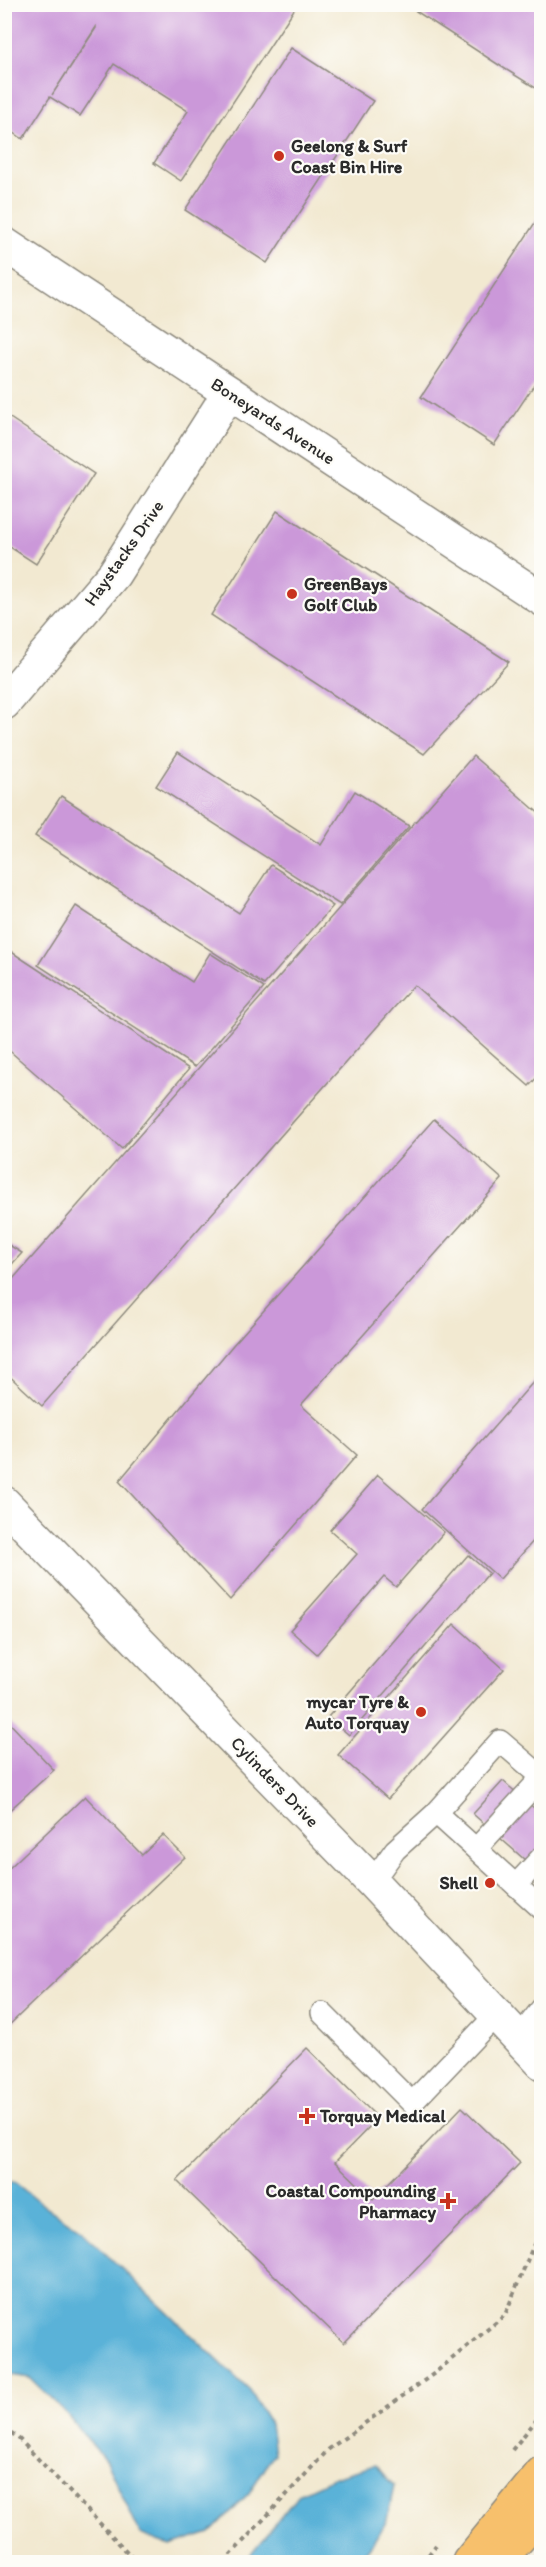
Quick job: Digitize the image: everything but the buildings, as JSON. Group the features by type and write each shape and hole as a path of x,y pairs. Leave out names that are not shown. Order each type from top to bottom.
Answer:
{"main road":[{"path":"469,2562 542,2473"},
{"path":"497,2562 542,2512"}],"street":[{"name":"Boneyards Avenue","path":"4,244 542,599"},
{"name":"Haystacks Drive","path":"4,703 114,574 230,393"},
{"name":"Cylinders Drive","path":"4,1503 372,1882 542,2063"}],"lane":[{"path":"372,1882 395,1850 436,1813 500,1741 542,1777 476,1849"},
{"path":"436,1813 542,1909"},
{"path":"516,1885 542,1857"},
{"path":"518,2039 542,2008"},
{"path":"322,2013 412,2103 496,2016"}],"path":[{"path":"224,2562 329,2449 436,2372 505,2315 534,2244 542,2238"},
{"path":"534,2244 542,2260"},
{"path":"4,2427 18,2438 137,2562"}],"water":[{"path":"5,2182 14,2182 47,2208 81,2230 250,2391 270,2424 274,2453 249,2493 210,2533 170,2546 140,2534 106,2461 63,2410 30,2378 5,2374"},
{"path":"375,2465 394,2486 386,2524 358,2562 244,2562 300,2493 337,2476"}],"place":[{"name":"Geelong & Surf Coast Bin Hire","path":"279,156"},
{"name":"GreenBays Golf Club","path":"292,594"},
{"name":"mycar Tyre & Auto Torquay","path":"421,1712"},
{"name":"Shell","path":"490,1883"},
{"name":"Torquay Medical","path":"307,2116"},
{"name":"Coastal Compounding Pharmacy","path":"448,2201"}]}
